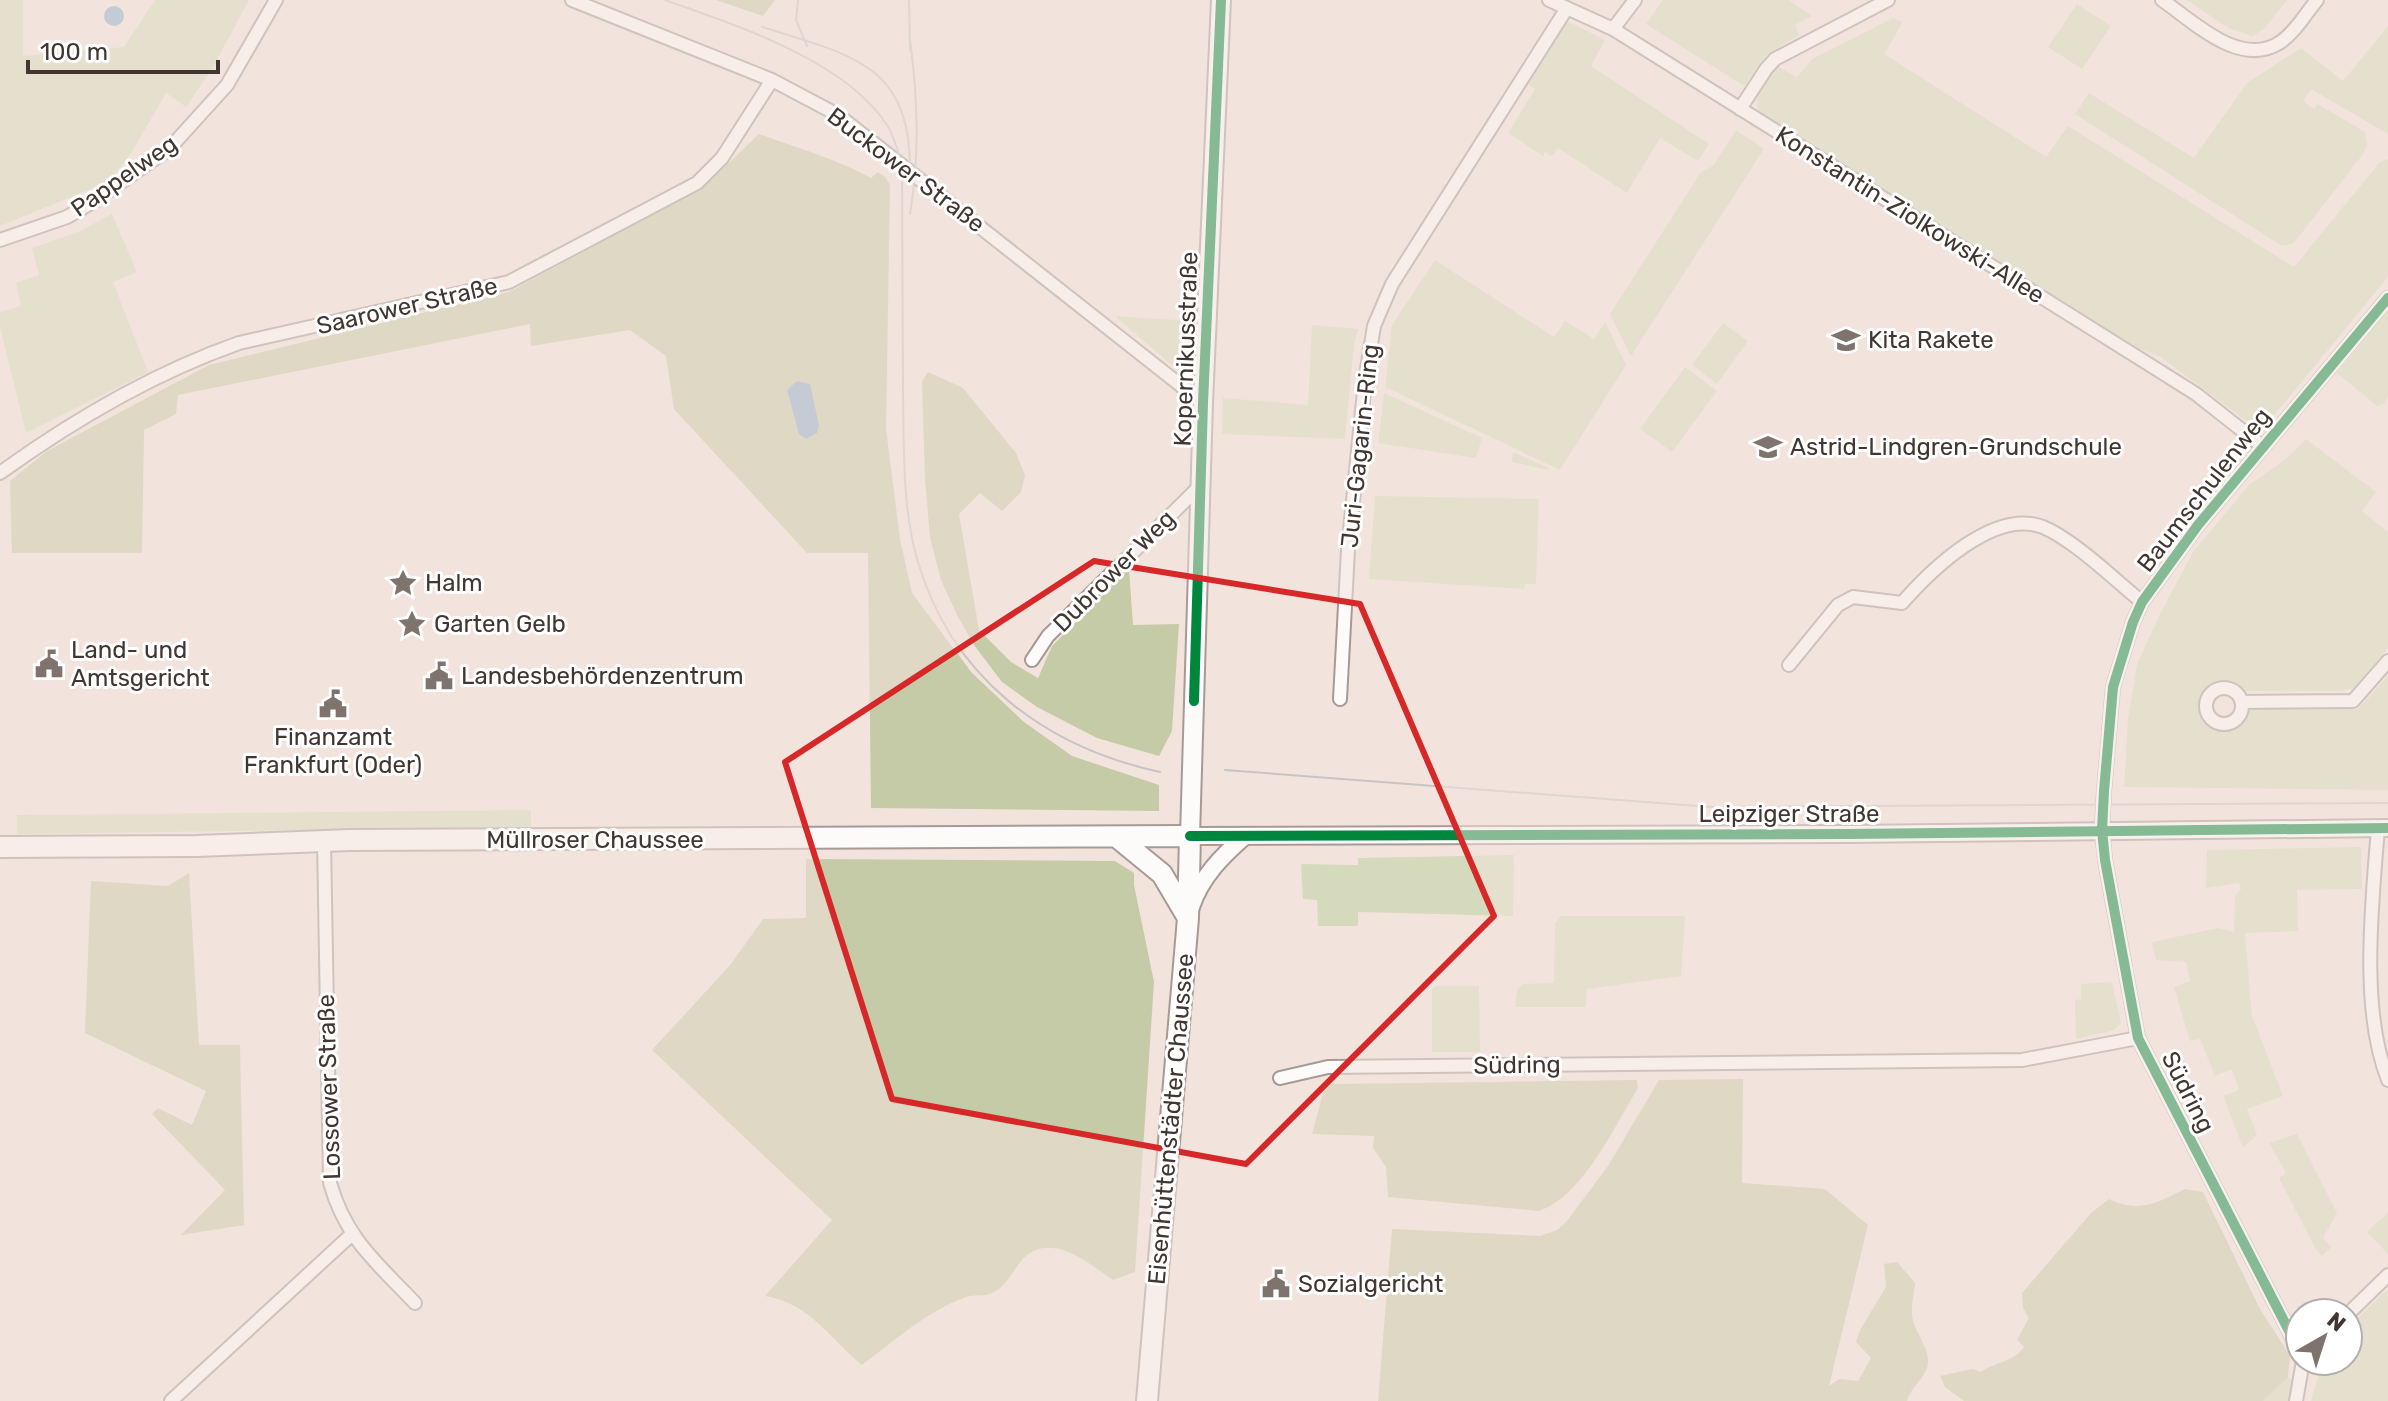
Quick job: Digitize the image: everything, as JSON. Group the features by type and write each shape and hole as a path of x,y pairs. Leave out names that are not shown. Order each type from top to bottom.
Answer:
{"main road":[{"name":"Kopernikusstraße","path":"1190,836 1203,403 1221,0"},
{"name":"Müllroser Chaussee","path":"0,847 324,841 1190,836"},
{"name":"Eisenhüttenstädter Chaussee","path":"1147,1401 1188,918 1190,836"},
{"path":"1118,838 1162,874 1188,918"}],"street":[{"name":"Pappelweg","path":"0,240 67,217 169,149 227,85 276,0"},
{"name":"Buckower Straße","path":"572,0 772,80 838,115 1203,403"},
{"name":"Konstantin-Ziolkowski-Allee","path":"1549,0 1613,29 2196,394 2262,446"},
{"path":"1613,29 1635,0"},
{"path":"1740,109 1775,59 1888,0"},
{"path":"2162,0 2224,42 2238,49 2253,50 2279,44 2317,0"},
{"name":"Juri-Gagarin-Ring","path":"1340,699 1356,453 1374,326 1392,284 1567,8"},
{"name":"Saarower Straße","path":"0,473 47,439 206,355 239,343 509,282 697,183 722,158 772,80"},
{"name":"Baumschulenweg","path":"2102,830 2113,687 2142,602 2198,525 2388,298"},
{"name":"Dubrower Weg","path":"1032,660 1048,636 1201,485"},
{"path":"1789,665 1846,599 1878,598 1902,603 1928,573 1951,555 1988,534 2027,523 2043,528 2066,542 2142,602"},
{"path":"2242,702 2353,701 2388,661"},
{"path":"2383,828 2371,973 2373,1023 2379,1058 2388,1080"},
{"name":"Leipziger Straße","path":"1190,836 1848,834 2383,828"},
{"name":"Südring","path":"2102,830 2138,1038 2284,1321"},
{"path":"1188,918 1197,890 1226,852 1245,836"},
{"name":"Lossower Straße","path":"324,841 329,1172 334,1197 351,1235 415,1303"},
{"name":"Südring","path":"1280,1078 1328,1067 2022,1060 2138,1038"},
{"path":"171,1401 351,1235"},
{"path":"2364,1298 2388,1275"},
{"path":"2296,1401 2300,1377"}],"highlighted area":[{"path":"1094,561 1360,604 1494,916 1246,1164 892,1099 785,762"}],"green space":[{"path":"0,0 23,0 23,56 124,47 155,0 249,0 212,69 186,107 166,93 132,152 110,181 0,226"},
{"path":"716,0 775,0 763,16"},
{"path":"1663,0 1789,0 1812,16 1795,25 1799,35 1766,55 1744,86 1646,24"},
{"path":"2187,0 2287,0 2264,29 2252,36 2228,28"},
{"path":"2077,4 2111,26 2082,69 2048,47"},
{"path":"1893,18 1903,22 1884,54 2046,157 2068,126 2294,267 2379,163 2388,159 2388,277 2276,413 2262,422 2245,420 2159,356 2139,349 1758,110 1757,97 1761,86 1778,67 1797,77 1812,59"},
{"path":"1569,22 1605,40 1591,66 1709,144 1698,161 1660,138 1627,193 1558,148 1552,156 1545,152 1543,156 1508,133 1535,89 1527,84 1564,25"},
{"path":"2388,26 2388,134 2311,89 2303,101 2314,109 2318,104 2365,132 2367,145 2294,243 2282,246 2075,114 2089,93 2194,158 2247,83 2301,48 2343,81"},
{"path":"1736,130 1764,149 1631,356 1610,314 1701,172 1713,166"},
{"path":"759,134 830,159 871,178 878,172 890,185 886,429 900,539 912,593 972,673 1024,722 1072,756 1159,785 1159,811 871,808 868,553 807,553 674,409 666,356 630,330 531,346 530,324 178,395 176,414 144,430 142,553 12,553 10,481 47,451 209,365 509,292 705,186"},
{"path":"112,214 137,272 113,282 148,372 26,433 0,327 0,312 21,306 16,283 39,275 32,248 78,232"},
{"path":"1435,260 1554,337 1565,321 1594,339 1605,322 1626,365 1560,470 1385,387 1392,325"},
{"path":"2388,310 2388,397 2377,406 2337,373"},
{"path":"1115,316 1192,321 1190,370 1185,373 1176,369"},
{"path":"1723,323 1748,341 1717,384 1692,365"},
{"path":"1312,325 1358,329 1345,439 1222,434 1223,398 1308,405"},
{"path":"1685,367 1717,391 1672,452 1640,429"},
{"path":"928,372 963,388 1016,453 1025,475 1021,492 1002,511 980,493 959,514 979,630 1011,662 1038,678 1052,646 1129,569 1133,625 1179,624 1172,731 1159,756 1097,738 1037,707 1002,682 974,645 941,580 930,538 922,382"},
{"path":"1384,393 1482,438 1476,458 1378,443"},
{"path":"2306,439 2376,492 2362,511 2388,532 2388,648 2354,688 2341,691 2243,691 2229,685 2215,686 2204,698 2201,708 2212,722 2225,727 2238,723 2250,709 2358,709 2388,676 2388,790 2124,787 2128,719 2137,664 2161,612 2193,552 2249,485 2282,462"},
{"path":"1513,452 1549,468 1512,462"},
{"path":"1375,496 1539,499 1536,584 1525,584 1524,589 1369,579"},
{"path":"531,810 531,827 17,834 17,815"},
{"path":"2361,847 2362,889 2297,890 2298,931 2245,933 2252,1016 2283,1096 2247,1109 2257,1135 2243,1148 2223,1096 2239,1090 2232,1069 2215,1076 2200,1039 2190,1041 2174,987 2190,981 2186,962 2156,960 2152,942 2218,928 2234,932 2235,895 2241,889 2239,883 2206,888 2207,850"},
{"path":"1514,855 1513,916 1358,912 1358,926 1318,926 1317,900 1303,899 1301,864 1358,865 1358,858"},
{"path":"806,859 1115,861 1134,873 1154,982 1135,1272 1113,1280 1068,1252 1040,1249 1023,1259 999,1289 987,1295 966,1297 938,1310 862,1365 807,1314 781,1300 765,1296 832,1220 652,1050 731,964 763,919 806,918"},
{"path":"189,873 199,1045 240,1045 244,1225 181,1235 225,1190 152,1114 158,1108 192,1125 206,1091 85,1033 91,881 168,886"},
{"path":"1561,916 1685,916 1681,976 1587,989 1586,1007 1515,1007 1517,990 1523,984 1554,983 1555,924"},
{"path":"2112,982 2121,1023 2114,1030 2076,1039 2075,1000 2081,999 2081,984"},
{"path":"1436,986 1479,986 1480,1052 1432,1052 1432,989"},
{"path":"1743,1079 1742,1183 1825,1189 1868,1225 1829,1386 1839,1379 1858,1381 1871,1358 1856,1342 1886,1287 1884,1264 1897,1262 1915,1283 1913,1321 1928,1358 1924,1374 1907,1401 1378,1401 1392,1229 1540,1236 1557,1230 1608,1166 1659,1080"},
{"path":"1637,1080 1638,1088 1583,1176 1555,1203 1539,1211 1388,1197 1386,1167 1373,1148 1374,1136 1312,1134 1323,1093 1331,1084"},
{"path":"2297,1134 2337,1213 2323,1238 2331,1247 2322,1256 2279,1178 2286,1173 2269,1143"},
{"path":"2185,1189 2203,1192 2260,1309 2284,1347 2284,1377 2288,1377 2263,1401 1964,1401 1945,1387 1940,1376 1972,1369 1981,1372 2020,1352 2024,1347 2017,1340 2029,1318 2023,1308 2022,1293 2091,1213 2109,1199 2130,1206 2157,1202"},
{"path":"2388,1213 2388,1254 2367,1232"},
{"path":"2388,1289 2388,1401 2311,1401 2318,1377 2364,1377 2364,1312"},
{"path":"2288,1377 2295,1384 2290,1401 2263,1401"}],"water":[{"path":"114,6 121,9 124,16 121,23 114,26 107,23 104,16 107,9"},
{"path":"797,381 810,384 819,426 817,433 806,439 799,434 787,390"}],"tram line":[{"path":"665,0 755,33 817,63 868,102 887,125 902,165 906,497 912,539 932,601 953,639 978,672 1041,725 1078,745 1118,761 1160,772"},
{"path":"798,0 796,20 807,46"},
{"path":"909,0 910,50"},
{"path":"762,27 847,56 887,85 900,106 907,135 910,171"},
{"path":"910,40 917,127 910,214"},
{"path":"1225,770 1711,807 2388,803"}],"cycle path":[{"path":"1194,701 1203,403 1221,0"},
{"path":"2284,1321 2138,1038 2102,830 2113,687 2142,602 2198,525 2388,298"},
{"path":"1190,836 2388,828"}],"place":[{"name":"Kita Rakete","path":"1846,340"},
{"name":"Astrid-Lindgren-Grundschule","path":"1768,447"},
{"name":"Halm","path":"403,583"},
{"name":"Garten Gelb","path":"412,624"},
{"name":"Land- und Amtsgericht","path":"49,664"},
{"name":"Landesbehördenzentrum","path":"439,676"},
{"name":"Finanzamt Frankfurt (Oder)","path":"333,704"},
{"name":"Sozialgericht","path":"1276,1284"}]}
